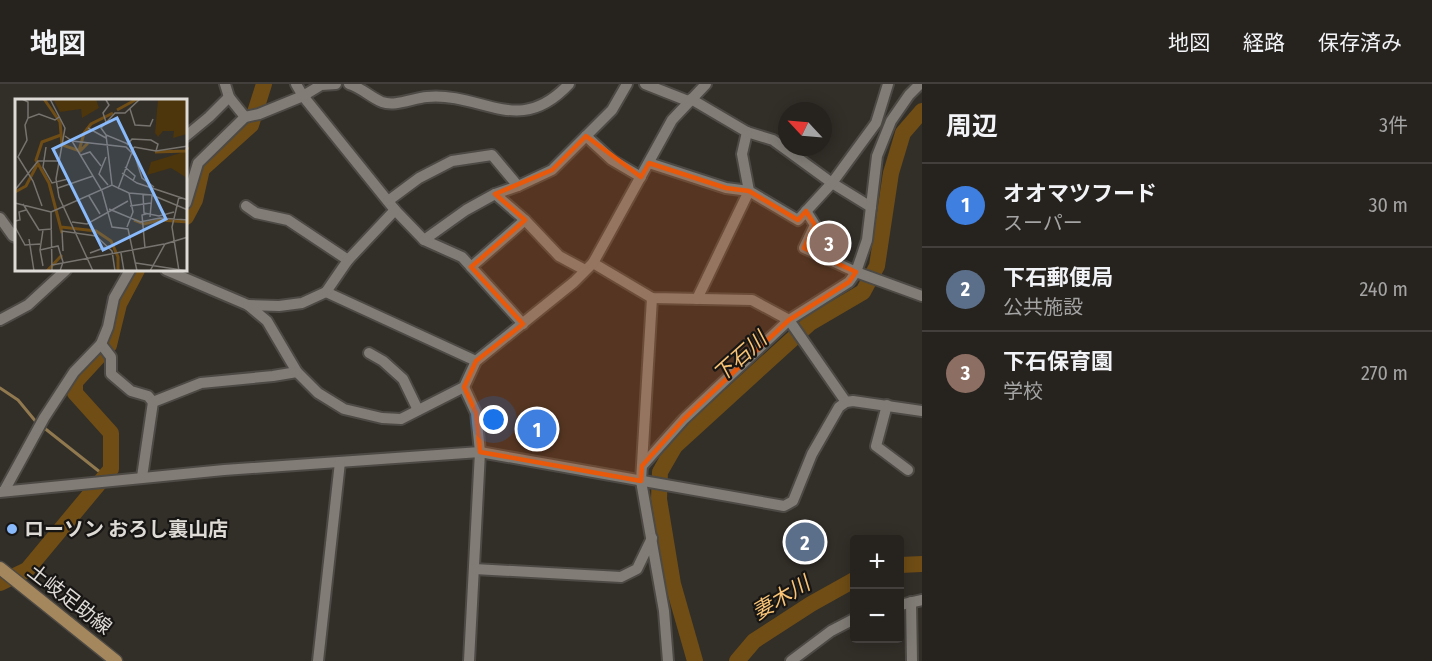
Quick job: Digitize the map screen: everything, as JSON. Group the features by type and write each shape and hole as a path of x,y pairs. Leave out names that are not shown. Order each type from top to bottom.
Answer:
{"main road":[{"name":"土岐足助線","path":"1,569 108,659"}],"street":[{"path":"225,84 229,97 245,117"},
{"path":"296,84 303,96 395,210 424,240 462,256 523,324"},
{"path":"188,196 198,163 245,117 259,114 303,96 321,85 336,84"},
{"path":"349,84 361,88 383,103 428,97 461,100 500,111 534,110 555,99 569,84"},
{"path":"424,240 466,210 495,194 552,170 612,110 627,84"},
{"path":"645,84 689,100 747,132 773,140 832,183 871,207"},
{"path":"170,272 248,305 267,321 297,372 318,393 344,409 382,418 400,419 464,387 476,361 574,282 589,266 672,120 706,84"},
{"path":"649,163 726,188 749,190 798,220 832,183 876,123 888,84"},
{"path":"642,466 684,419 789,320 849,282 856,272 867,240 877,156 891,121 909,95 920,84"},
{"path":"188,134 229,97"},
{"path":"698,299 749,190 742,154 747,132"},
{"path":"586,136 612,160 641,177"},
{"path":"388,201 419,178 452,161 492,155 518,186"},
{"path":"495,194 525,220 559,256 589,266 652,298 752,300 789,320 846,402"},
{"path":"246,206 256,213 288,220 348,260"},
{"path":"248,305 279,306 302,303 326,292 348,260 395,210"},
{"path":"806,211 815,225 804,248 856,272 922,296"},
{"path":"0,220 15,236"},
{"path":"471,267 525,220"},
{"path":"0,320 28,305 64,272"},
{"path":"2,491 74,372 101,344 108,327 114,298 129,272"},
{"path":"326,292 476,361"},
{"path":"652,298 641,481 664,610 668,661"},
{"path":"101,344 111,357 111,374 131,391 148,396 153,402 142,477"},
{"path":"369,353 383,361 403,380 418,410"},
{"path":"153,402 201,383 297,372"},
{"path":"464,387 476,413 480,452 469,661"},
{"path":"2,491 142,477 480,452 784,506 793,501 812,454 839,407 846,402 865,401 922,411"},
{"path":"886,405 876,446 908,470"},
{"path":"318,661 340,462"},
{"path":"474,569 621,577 637,569 652,538"},
{"path":"911,602 912,661"},
{"path":"791,661 831,631 850,622"}],"highlighted area":[{"path":"586,136 641,177 649,163 726,188 749,191 798,220 806,211 815,225 804,248 856,272 849,282 789,320 684,419 642,466 641,481 480,452 476,413 464,387 476,361 523,324 471,267 525,220 495,194 552,170"}],"waterway":[{"path":"188,213 195,200 202,169 251,125 264,84"},
{"name":"下石川","path":"695,661 673,584 659,499 660,472 675,446 810,323 863,292 877,266 891,173 903,133 922,111"},
{"path":"0,583 27,570 111,469 111,433 75,393 75,382 109,345 119,304 136,272"},
{"path":"0,388 18,400 37,423"},
{"path":"43,427 105,476"},
{"name":"妻木川","path":"904,565 922,564"},
{"name":"妻木川","path":"737,661 754,641 850,582"}],"place":[{"name":"下石保育園","path":"829,243"},
{"name":"オオマツフード","path":"537,429"},
{"name":"ローソン おろし裏山店","path":"12,529"},
{"name":"下石郵便局","path":"805,542"}]}
